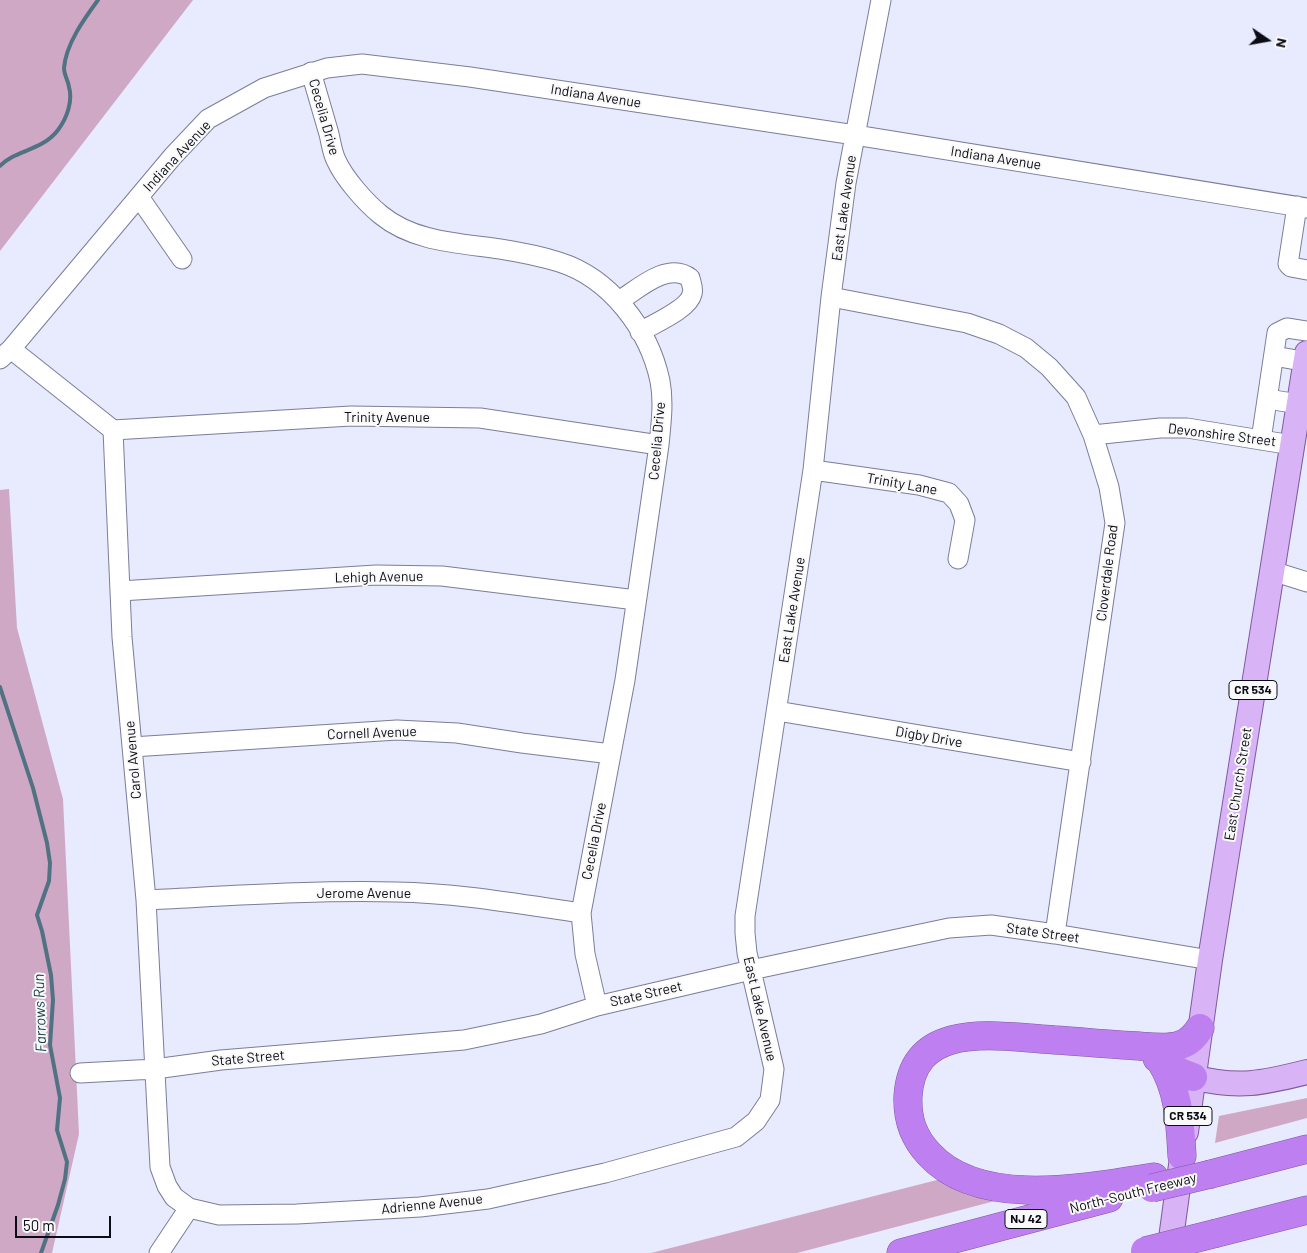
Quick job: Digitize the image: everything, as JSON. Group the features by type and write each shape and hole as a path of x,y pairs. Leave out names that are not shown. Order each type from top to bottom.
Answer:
{"highway":[{"path":"1153,1182 1048,1190 1005,1188 972,1182 934,1160 920,1144 911,1127 908,1089 913,1073 922,1058 933,1047 946,1041 966,1036 994,1035 1133,1046 1180,1045 1193,1039 1200,1028"},
{"path":"1133,1046 1180,1072 1193,1077"},
{"path":"1160,1060 1171,1080 1176,1097 1180,1119 1182,1156"},
{"name":"North-South Freeway","path":"901,1253 1097,1200 1153,1182 1210,1168 1243,1166 1307,1149"},
{"path":"1151,1252 1307,1210"}],"main road":[{"name":"East Church Street","path":"1151,1252 1174,1216 1210,960 1307,359"},
{"path":"1193,1077 1231,1085 1252,1084 1307,1072"}],"street":[{"name":"East Lake Avenue","path":"670,1155 736,1137 756,1121 770,1100 774,1069 747,953 745,916 813,470 831,297 846,183 881,0"},
{"name":"Indiana Avenue","path":"6,354 173,156 208,119 264,88 327,68 362,64 470,77 855,135 1302,207"},
{"name":"Cecelia Drive","path":"312,72 336,160 352,185 382,215 406,230 424,237 502,249 560,262 589,276 619,301 640,332 653,358 660,382 662,406 659,445 625,680 581,913 585,954 597,1006"},
{"path":"138,197 182,259"},
{"path":"1302,207 1288,264 1291,267 1307,270"},
{"path":"619,301 661,274 676,271 690,278 693,292 686,306 640,332"},
{"name":"Cloverdale Road","path":"831,297 967,323 999,334 1026,348 1049,367 1076,397 1093,435 1109,487 1115,523 1055,934"},
{"path":"1261,440 1277,333 1287,328 1307,331"},
{"path":"6,354 113,430"},
{"path":"1274,356 1307,359"},
{"path":"1267,399 1299,404"},
{"name":"Trinity Avenue","path":"113,430 351,416 480,418 659,445"},
{"name":"Devonshire Street","path":"1093,435 1160,428 1187,428 1292,445"},
{"name":"Carol Avenue","path":"113,430 122,637 146,900 160,1167 167,1186 174,1197 189,1208"},
{"name":"Trinity Lane","path":"813,470 918,485 950,493 959,504 965,520 958,559"},
{"path":"1272,571 1307,582"},
{"name":"Lehigh Avenue","path":"120,591 376,575 442,576 636,600"},
{"name":"Digby Drive","path":"777,711 1081,762"},
{"name":"Cornell Avenue","path":"132,747 397,730 457,733 611,754"},
{"name":"Jerome Avenue","path":"146,900 314,892 396,892 446,894 581,913"},
{"name":"State Street","path":"80,1073 155,1069 221,1060 464,1040 541,1024 597,1006 751,970 949,928 991,925 1210,960"},
{"name":"Adrienne Avenue","path":"189,1208 218,1215 228,1215 296,1214 420,1207 488,1199 605,1173 670,1155"},
{"path":"160,1253 189,1208"}],"shaded area":[{"path":"0,0 193,0 0,251"},
{"path":"9,489 17,628 63,799 79,1134 52,1253 0,1253 0,490"},
{"path":"1307,1098 1307,1118 1215,1143 1219,1116"},
{"path":"937,1180 1010,1197 797,1253 651,1253"}],"waterway":[{"name":"Farrows Run","path":"0,166 13,157 52,137 61,125 66,115 70,98 64,71 65,59 76,32 98,0"},
{"name":"Farrows Run","path":"0,687 33,788 50,863 49,881 37,915 51,975 53,1000 50,1045 60,1098 57,1130 67,1162 65,1179 58,1205 41,1253"}]}
